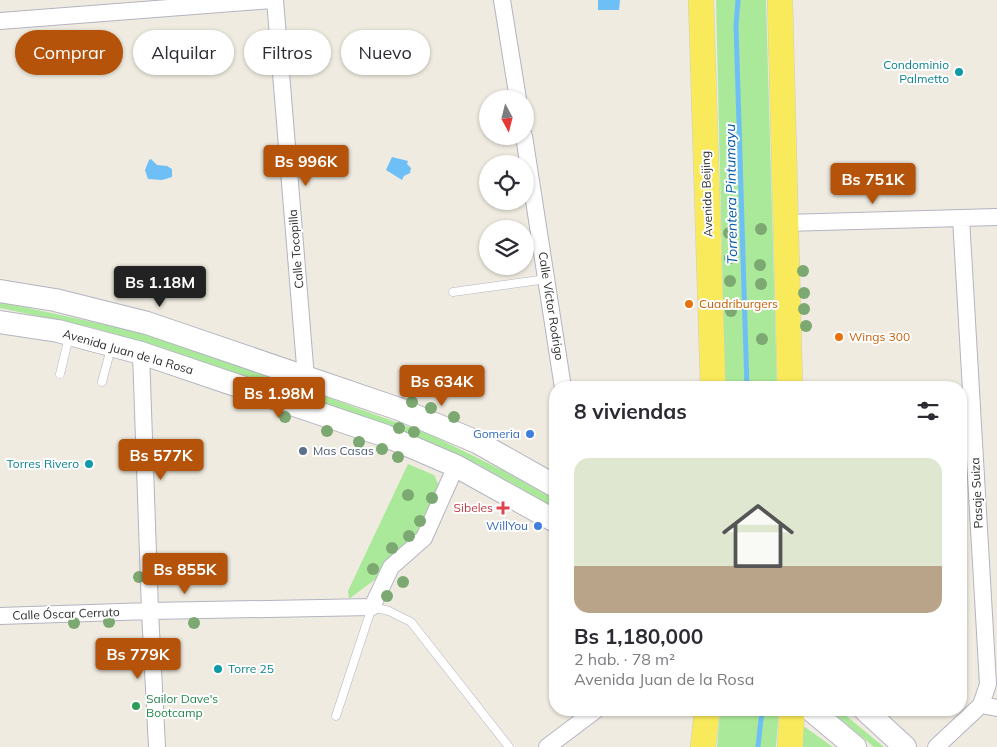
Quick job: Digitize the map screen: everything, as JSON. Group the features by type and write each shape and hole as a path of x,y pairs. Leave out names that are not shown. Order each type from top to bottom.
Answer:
{"main road":[{"name":"Avenida Beijing","path":"701,0 713,381"},
{"path":"780,0 790,381"},
{"path":"0,291 55,300 147,323 399,409 476,442 549,483"},
{"name":"Avenida Juan de la Rosa","path":"0,322 70,334 141,353 386,436 456,466 549,518"},
{"path":"703,747 706,716"},
{"path":"790,747 792,716"},
{"path":"818,716 855,747"},
{"path":"871,716 905,747"}],"street":[{"path":"0,21 273,0"},
{"name":"Calle Tocopilla","path":"273,0 306,378"},
{"path":"502,0 517,90"},
{"name":"Calle Víctor Rodrigo","path":"526,145 548,279 562,381"},
{"path":"785,223 997,217"},
{"name":"Pasaje Suiza","path":"962,218 988,684 981,705"},
{"path":"141,353 157,747"},
{"path":"372,607 391,567 424,538 456,466"},
{"name":"Calle Óscar Cerruto","path":"0,616 372,607"},
{"path":"936,747 981,705 997,708"},
{"path":"548,747 588,716"}],"lane":[{"path":"453,292 548,279"},
{"path":"60,374 70,334"},
{"path":"102,382 112,346"},
{"path":"336,716 372,607 389,611 411,622 509,747"}],"green space":[{"path":"716,0 766,0 777,381 725,381"},
{"path":"0,302 144,333 256,371 431,435 504,471 549,497 549,505 477,464 409,435 166,349 90,327 0,308"},
{"path":"408,464 434,475 440,488 417,536 377,578 349,599 348,591"},
{"path":"720,716 779,716 776,747 717,747"},
{"path":"837,716 846,716 884,747 874,747"},
{"path":"802,725 833,747 803,747"}],"water":[{"path":"598,0 620,0 619,10 598,10"},
{"path":"392,157 408,161 407,164 411,168 410,173 404,176 402,180 386,170"},
{"path":"151,159 157,165 167,166 172,169 172,177 162,180 148,179 145,170"}],"waterway":[{"name":"Torrentera Pintumayu","path":"738,0 736,25 747,381"},
{"name":"Torrentera Pintumayu","path":"758,747 761,716"}],"place":[{"name":"Condominio Palmetto","path":"959,72"},
{"name":"Cuadriburgers","path":"689,304"},
{"name":"Wings 300","path":"839,337"},
{"name":"Gomeria","path":"530,434"},
{"name":"Mas Casas","path":"303,451"},
{"name":"Torres Rivero","path":"89,464"},
{"name":"Sibeles","path":"503,508"},
{"name":"WillYou","path":"538,526"},
{"name":"Torre 25","path":"218,669"},
{"name":"Sailor Dave's Bootcamp","path":"136,706"}]}
